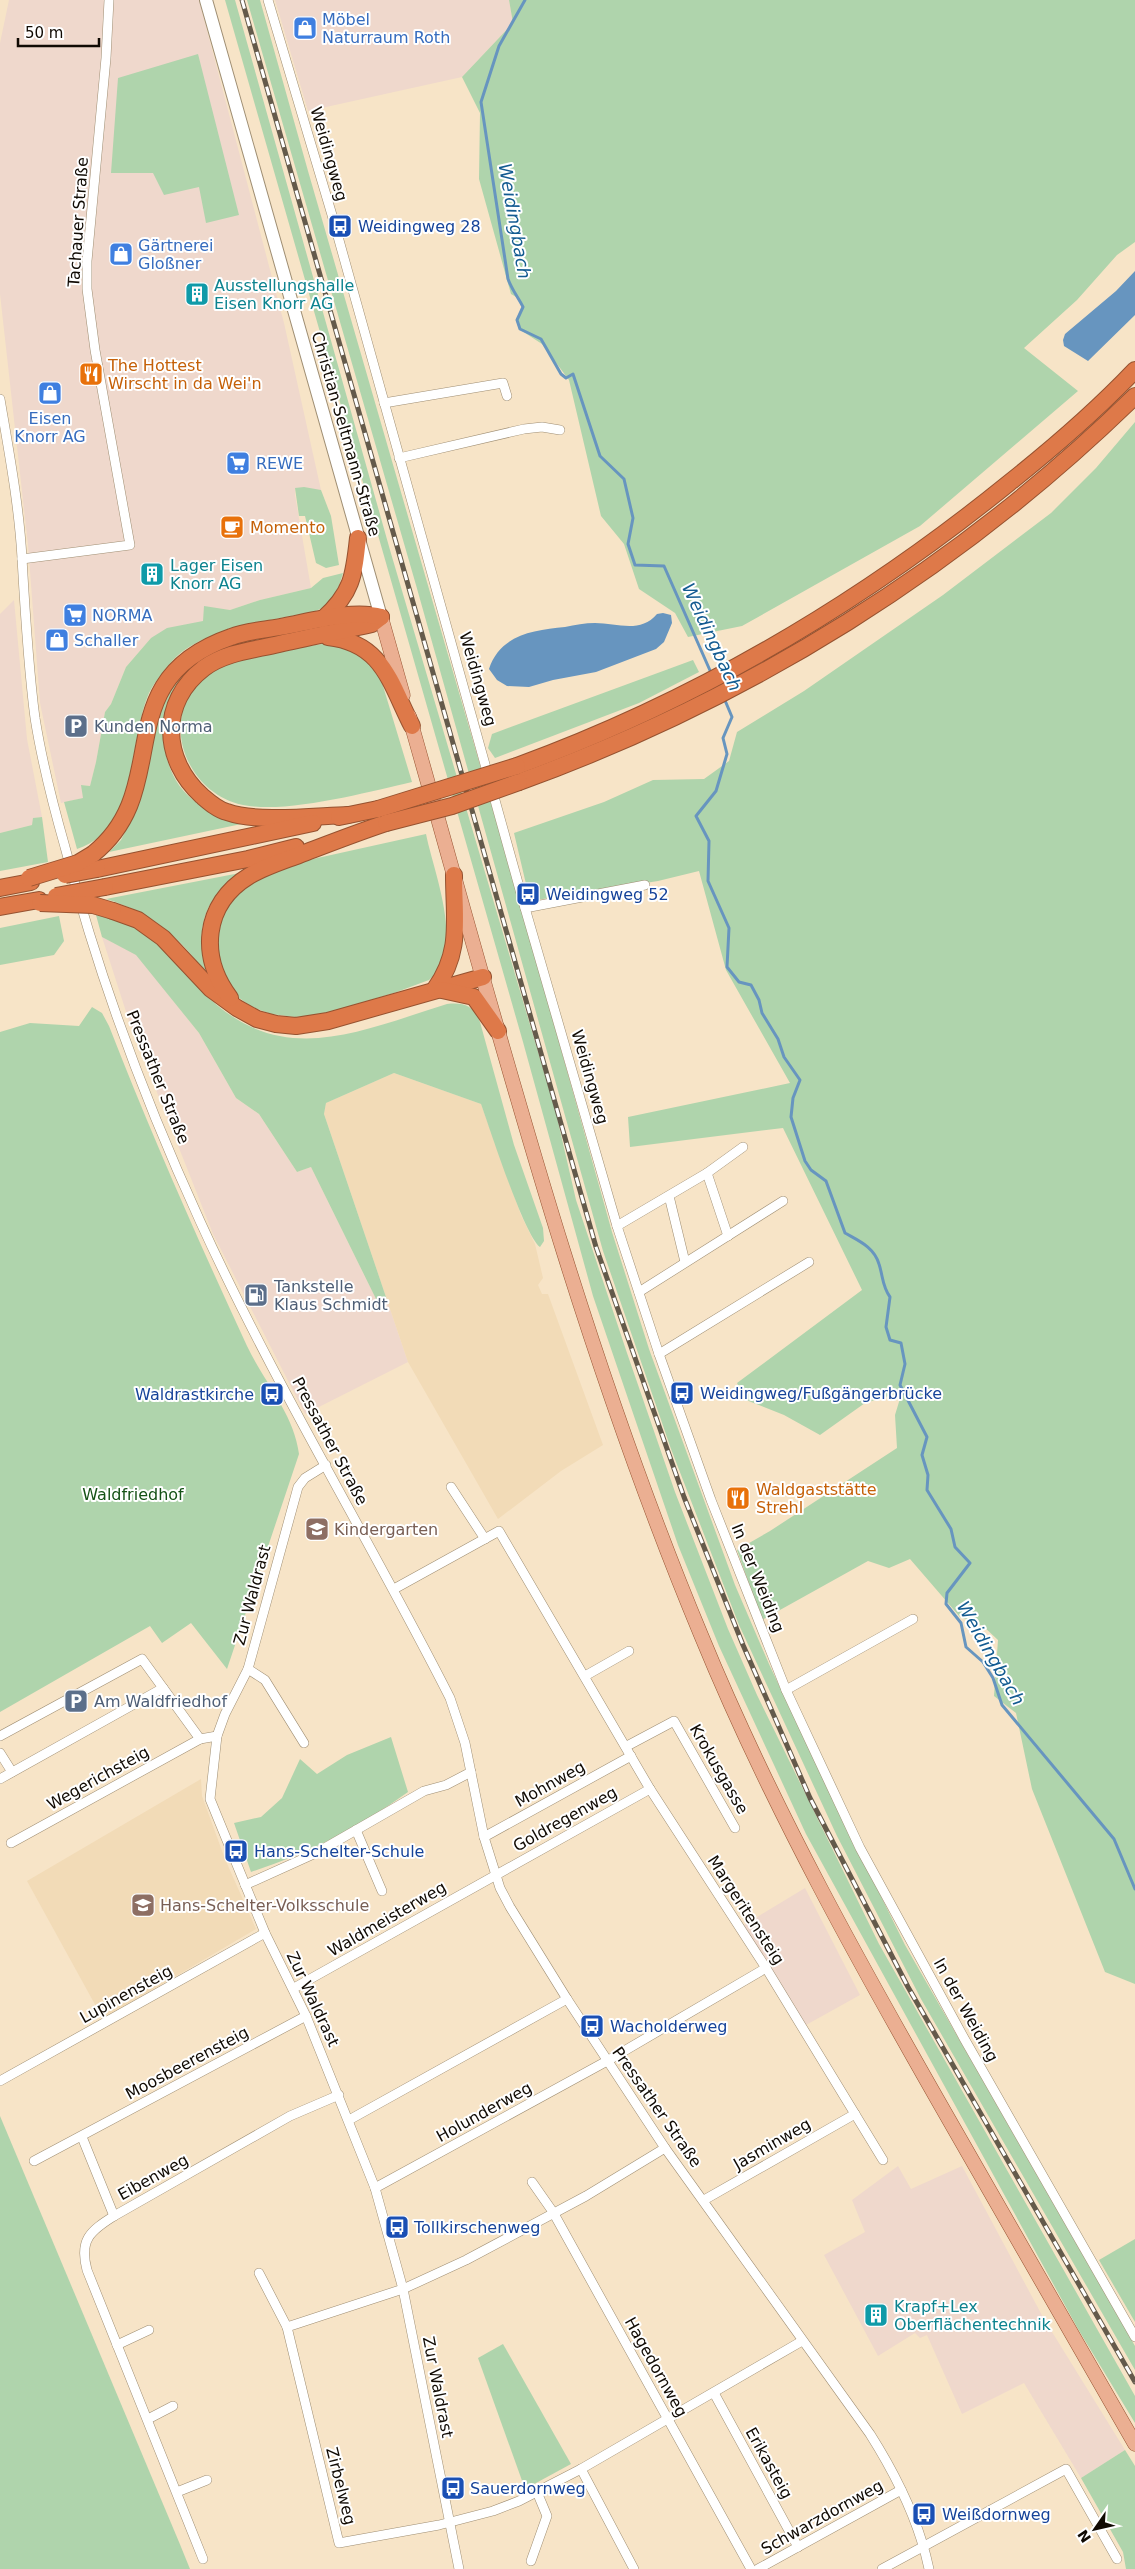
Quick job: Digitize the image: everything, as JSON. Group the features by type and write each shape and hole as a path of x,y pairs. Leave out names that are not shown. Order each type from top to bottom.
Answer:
{"highway":[{"path":"237,1008 222,988 211,965 209,937 215,914 230,892 249,876 364,830 382,816 563,749 695,688 860,594 975,511 1075,428 1135,370"},
{"path":"381,617 372,624 228,655 205,668 191,680 178,699 171,724 171,745 178,766 191,786 208,801 226,812 252,817 382,816 452,806 608,749 701,705 840,628 939,560 1042,480 1091,439 1135,396"},
{"path":"323,619 342,600 350,587 355,572 358,538"},
{"path":"95,862 125,819 134,798 149,720 156,697 181,663 203,649 232,636 323,619 368,613 381,617"},
{"path":"316,636 344,639 359,644 370,653 381,664 412,726"},
{"path":"0,888 95,862 348,815"},
{"path":"39,902 248,859 364,830"},
{"path":"435,989 445,975 454,950 454,876"},
{"path":"0,907 39,902 93,905 138,920 163,938 210,989 237,1008 257,1019 296,1026 328,1021 435,989 483,978"},
{"path":"435,989 474,997 498,1030"}],"main road":[{"name":"Christian-Seltmann-Straße","path":"206,0 381,617"},
{"path":"381,617 498,1030 572,1279 632,1456 695,1621 750,1746 838,1922 1135,2444"}],"street":[{"name":"Tachauer Straße","path":"22,559 130,545 95,350 87,289 87,261 106,58 109,0"},
{"name":"Weidingweg","path":"268,0 617,1226 659,1354 703,1476"},
{"path":"384,403 503,383 507,396"},
{"name":"Pressather Straße","path":"0,399 22,559 23,599 35,716 42,754 75,885 110,997 144,1088 201,1223 261,1344 394,1588 450,1698 465,1743 484,1837 495,1875 510,1907 566,1999 665,2148 704,2200 802,2342 870,2434 901,2490 929,2569"},
{"path":"399,458 524,429 542,426 560,430"},
{"path":"525,908 645,885"},
{"path":"617,1226 707,1173 743,1147"},
{"path":"707,1173 728,1236"},
{"path":"669,1196 685,1262"},
{"path":"639,1292 783,1201"},
{"path":"659,1354 808,1262"},
{"name":"Zur Waldrast","path":"326,1464 305,1478 298,1487 248,1669 224,1714 217,1736 210,1799 266,1933 306,2016 375,2188 404,2289 459,2569"},
{"name":"In der Weiding","path":"703,1476 786,1690 860,1848 965,2040 1135,2337"},
{"path":"394,1588 485,1539 451,1487"},
{"name":"Margeritensteig","path":"485,1539 499,1531 627,1746 650,1789 766,1968 883,2160"},
{"path":"786,1690 913,1619"},
{"path":"585,1676 629,1652"},
{"path":"0,1736 142,1659 200,1738 217,1736"},
{"path":"248,1669 265,1680 304,1743"},
{"path":"0,1778 163,1688"},
{"name":"Krokusgasse","path":"627,1746 674,1721 735,1828"},
{"name":"Wegerichsteig","path":"11,1843 200,1738"},
{"path":"0,1753 12,1772"},
{"name":"Mohnweg","path":"484,1837 632,1756"},
{"path":"245,1885 316,1853 424,1791 446,1785 471,1772"},
{"name":"Goldregenweg","path":"495,1875 650,1789"},
{"path":"356,1830 382,1891"},
{"name":"Waldmeisterweg","path":"294,1988 495,1875"},
{"name":"Lupinensteig","path":"0,2081 266,1933"},
{"name":"Holunderweg","path":"375,2188 607,2061 766,1968"},
{"path":"349,2120 566,1999"},
{"name":"Moosbeerensteig","path":"34,2161 306,2016"},
{"name":"Eibenweg","path":"203,2559 87,2270 83,2254 85,2240 114,2216 290,2116 339,2095"},
{"name":"Jasminweg","path":"704,2200 855,2114"},
{"path":"82,2137 114,2216"},
{"path":"286,2327 404,2289 466,2260 586,2196 665,2148"},
{"name":"Hagedornweg","path":"532,2182 553,2212 751,2569"},
{"name":"Zirbelweg","path":"260,2273 286,2327 339,2543 449,2522"},
{"path":"117,2345 148,2330"},
{"path":"449,2522 493,2511 537,2492 581,2469 802,2342"},
{"name":"Erikasteig","path":"714,2393 798,2547"},
{"path":"148,2419 174,2406"},
{"path":"882,2569 1066,2468 1117,2559"},
{"path":"581,2469 634,2569"},
{"path":"177,2492 207,2480"},
{"name":"Schwarzdornweg","path":"758,2569 901,2490"},
{"path":"531,2561 547,2516 537,2492"}],"shaded area":[{"path":"9,0 199,0 284,323 321,490 295,488 311,588 260,600 230,610 205,607 203,622 151,638 126,667 111,704 105,712 90,786 82,785 83,798 61,803 40,703 28,545 0,294 0,43"},
{"path":"275,0 509,0 513,23 462,77 308,111"},
{"path":"14,600 27,739 42,817 34,818 32,825 0,833 0,614"},
{"path":"102,937 136,954 199,1033 236,1098 259,1114 297,1172 311,1167 378,1303 387,1300 408,1362 305,1414 213,1234 130,1024"},
{"path":"394,1073 481,1104 521,1215 535,1244 543,1278 538,1285 542,1294 548,1294 603,1445 561,1471 498,1519 408,1362 324,1114 326,1103"},
{"name":"Hans-Schelter-Volksschule","path":"201,1779 202,1796 225,1859 256,1929 103,2019 27,1881"},
{"path":"805,1888 860,1995 806,2025 744,1925"},
{"path":"898,2166 911,2189 962,2166 1044,2319 1125,2450 1081,2478 1024,2383 962,2414 927,2335 920,2338 915,2333 878,2356 824,2255 865,2232 852,2200"}],"green space":[{"path":"225,0 235,0 390,550 556,1113 576,1200 675,1492 728,1629 757,1695 879,1944 1135,2396 1135,2423 1078,2329 806,1834 719,1646 678,1545 593,1296 523,1042"},
{"path":"247,0 260,0 526,924 612,1232 649,1349 735,1585 769,1664 821,1775 905,1945 1135,2346 1135,2370 921,1999 837,1836 739,1625 671,1449 603,1251 416,585"},
{"path":"509,0 1135,0 1135,242 1117,255 1077,300 1024,348 1078,391 920,526 742,626 688,637 675,613 639,589 624,544 601,516 569,380 542,344 519,329 516,320 522,307 518,298 511,294 479,179 480,113 462,77 513,23"},
{"path":"198,54 239,215 206,223 199,187 164,195 153,173 111,173 118,78"},
{"path":"1135,422 1135,1984 1105,1972 1032,1789 1016,1713 994,1696 998,1640 983,1626 960,1617 910,1559 889,1568 868,1561 762,1620 737,1550 770,1531 897,1448 895,1415 902,1392 865,1403 820,1435 784,1415 746,1400 737,1383 862,1290 783,1128 630,1147 628,1117 790,1083 726,970 699,871 658,881 530,901 514,833 604,802 653,780 704,779 729,761 737,732 804,691 943,595 1051,513 1096,468"},
{"path":"304,487 321,490 331,516 339,565 326,568 316,563 305,516 299,516 295,488"},
{"path":"343,573 333,597 322,608 309,613 256,623 210,636 196,643 173,660 155,683 147,698 120,806 110,824 96,839 77,849 64,802 83,798 81,785 90,786 105,712 111,704 126,667 151,638 167,628 203,621 204,606 230,610 260,600 311,588 323,578"},
{"path":"340,622 240,645 168,708 165,721 165,748 172,774 179,785 188,796 204,807 246,823 109,852 121,840 139,804 162,702 182,673 208,654 243,641"},
{"path":"329,643 362,653 380,676 412,782 328,801 282,807 243,805 223,798 206,786 193,770 184,752 181,732 183,712 190,693 205,677 231,662 264,653"},
{"path":"693,660 699,672 639,703 495,758 488,748 492,734"},
{"path":"42,817 48,862 0,871 0,833 32,825 33,818"},
{"path":"426,834 440,890 446,931 445,950 440,966 429,980 394,993 320,1015 295,1017 271,1014 252,1007 235,995 221,974 216,933 224,909 249,882 304,861"},
{"path":"245,872 217,895 206,912 203,922 202,944 207,974 185,948 163,927 138,911 106,899"},
{"path":"96,915 115,919 142,931 168,954 199,988 228,1014 258,1030 287,1037 317,1038 348,1034 447,1004 468,1006 475,1012 480,1022 514,1145 543,1228 544,1241 540,1247 525,1223 481,1104 394,1073 326,1103 324,1114 387,1300 378,1303 311,1167 297,1172 259,1114 236,1098 199,1033 136,955 102,937"},
{"path":"59,916 64,941 54,955 0,965 0,928"},
{"name":"Waldfriedhof","path":"92,1007 102,1013 109,1026 141,1107 193,1227 247,1346 285,1412 296,1439 299,1454 227,1669 191,1623 162,1643 150,1626 0,1712 0,1032 30,1023 79,1026"},
{"path":"391,1737 408,1792 371,1817 313,1848 251,1872 234,1823 261,1817 282,1798 300,1759 317,1774 347,1755"},
{"path":"0,2116 179,2542 190,2569 0,2569"},
{"path":"1135,2239 1135,2322 1099,2260"},
{"path":"503,2344 571,2464 525,2489 478,2358"},
{"path":"1125,2450 1135,2466 1135,2569 1126,2569 1123,2552 1081,2478"}],"water":[{"path":"1135,271 1135,315 1088,361 1064,346 1065,334 1116,291"},
{"path":"657,614 671,615 672,623 664,642 656,649 596,672 553,680 529,687 507,686 497,680 489,669 501,649 519,636 541,630 591,623 636,626 650,620"}],"waterway":[{"name":"Weidingbach","path":"525,0 499,46 481,102 508,279 523,307 517,320 520,329 541,339 561,374 566,378 573,374 600,456 624,479 633,518 628,544 635,565 664,566 712,675"},
{"name":"Weidingbach","path":"724,698 732,717 723,738 727,754 716,791 696,816 709,841 708,881 729,928 727,967 739,982 751,985 759,1000 762,1013 778,1039 784,1057 800,1080 793,1098 791,1117 805,1161 811,1170 826,1181 845,1233 870,1249 877,1258 884,1285 890,1297 886,1327 890,1340 901,1343 905,1364 900,1385 927,1437 922,1455 928,1475 927,1490 951,1529 955,1547 970,1563 947,1593 946,1604 961,1623 966,1647 983,1662 993,1678 1002,1705 1114,1839 1135,1889"}],"railway":[{"path":"242,0 596,1247 684,1497 743,1645 810,1798 908,1987 1135,2382"}],"place":[{"name":"Möbel Naturraum Roth","path":"305,28"},
{"name":"Weidingweg 28","path":"340,226"},
{"name":"Gärtnerei Gloßner","path":"121,254"},
{"name":"Ausstellungshalle Eisen Knorr AG","path":"197,294"},
{"name":"The Hottest Wirscht in da Wei'n","path":"91,374"},
{"name":"Eisen Knorr AG","path":"50,393"},
{"name":"REWE","path":"238,463"},
{"name":"Momento","path":"232,527"},
{"name":"Lager Eisen Knorr AG","path":"152,574"},
{"name":"NORMA","path":"75,615"},
{"name":"Schaller","path":"57,640"},
{"name":"Kunden Norma","path":"76,726"},
{"name":"Weidingweg 52","path":"528,894"},
{"name":"Tankstelle Klaus Schmidt","path":"256,1295"},
{"name":"Weidingweg/Fußgängerbrücke","path":"682,1393"},
{"name":"Waldrastkirche","path":"272,1394"},
{"name":"Waldgaststätte Strehl","path":"738,1498"},
{"name":"Kindergarten","path":"317,1529"},
{"name":"Am Waldfriedhof","path":"76,1701"},
{"name":"Hans-Schelter-Schule","path":"236,1851"},
{"name":"Hans-Schelter-Volksschule","path":"143,1905"},
{"name":"Wacholderweg","path":"592,2026"},
{"name":"Tollkirschenweg","path":"397,2227"},
{"name":"Krapf+Lex Oberflächentechnik","path":"876,2315"},
{"name":"Sauerdornweg","path":"453,2488"},
{"name":"Weißdornweg","path":"924,2514"}]}
